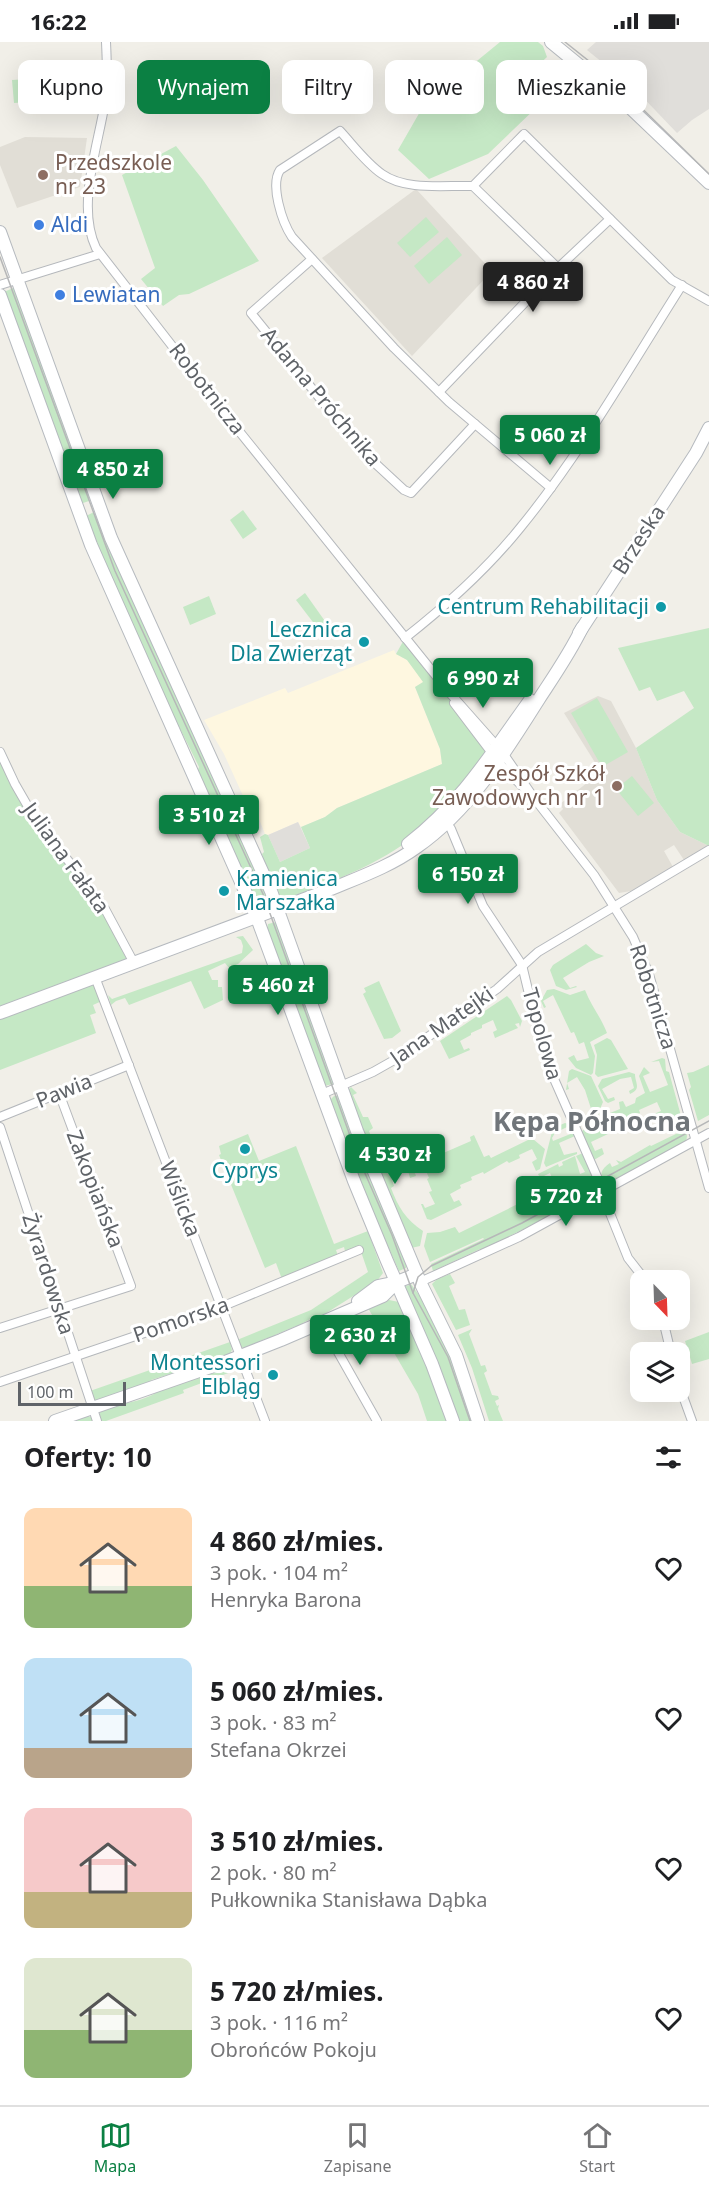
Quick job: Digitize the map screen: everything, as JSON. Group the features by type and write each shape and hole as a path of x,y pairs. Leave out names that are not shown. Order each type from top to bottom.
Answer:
{"street":[{"name":"Robotnicza","path":"106,42 105,100 88,210 91,235 99,254 534,798 594,875 615,906 646,965 709,1188"},
{"path":"551,42 624,102 707,178"},
{"path":"551,488 439,392 394,348 292,237 285,224 275,179 286,165 340,130 379,172 388,178 415,184 473,186 558,268"},
{"path":"473,186 524,134 672,279 709,301"},
{"path":"439,392 558,268 610,219"},
{"path":"0,232 130,584 278,909 374,1175 456,1355 478,1421"},
{"path":"0,285 99,254"},
{"name":"Adama Próchnika","path":"312,259 251,314 369,458 409,493 417,490 475,424"},
{"path":"405,638 467,586 519,530 551,488 682,285"},
{"path":"0,295 79,512 113,597 189,762 257,918 358,1190 432,1364 453,1421"},
{"name":"Brzeska","path":"497,753 582,628 696,453 709,428"},
{"name":"Brzeska","path":"696,453 709,437"},
{"path":"79,512 99,504"},
{"name":"Juliana Fałata","path":"0,752 38,824 105,909 134,963"},
{"path":"352,881 428,828 497,753"},
{"path":"0,1013 352,881 410,853 447,823 467,802 497,753"},
{"name":"Topolowa","path":"447,823 483,906 522,965 551,1072 628,1258 637,1270"},
{"name":"Jana Matejki","path":"322,1094 396,1059 497,989 538,952 709,850"},
{"name":"Wiślicka","path":"95,977 265,1421"},
{"name":"Pawia","path":"0,1118 129,1065"},
{"name":"Zakopiańska","path":"59,1093 131,1286 60,1309"},
{"name":"Żyrardowska","path":"0,1127 97,1421"},
{"path":"55,1421 240,1356 383,1296 397,1282 419,1278 519,1237 709,1133"},
{"name":"Pomorska","path":"0,1382 222,1307 359,1250"},
{"path":"0,1328 60,1309"},
{"path":"321,1322 377,1421"},
{"path":"685,1402 692,1421"}],"shaded area":[{"path":"596,42 709,42 709,109 677,133 647,102 647,60 599,60 587,50"},
{"name":"Przedszkole nr 23","path":"25,137 87,138 80,187 17,208 0,165 0,147"},
{"path":"416,189 492,271 412,356 322,258"},
{"path":"394,650 396,654 407,660 424,682 415,687 440,749 442,764 337,808 325,817 301,827 298,822 268,835 265,834 259,819 254,820 224,754 204,720 285,688 288,693"},
{"name":"Zespół Szkół Zawodowych nr 1","path":"598,696 611,701 636,748 657,800 680,832 709,846 684,860 674,845 664,851 673,867 631,891 619,893 559,813 563,809 560,804 601,772 564,713"},
{"path":"298,822 310,848 280,862 268,835"}],"green space":[{"path":"500,42 538,42 543,46 547,57 544,60 496,60 496,114 530,114 488,154 429,179 398,150 419,114 484,114 484,60 478,60"},
{"path":"12,80 18,80 18,103 14,103"},
{"path":"176,146 203,180 259,261 189,294 179,295 163,306 141,279 155,268 122,175"},
{"path":"426,217 439,232 410,257 397,243"},
{"path":"447,237 462,255 429,284 414,266"},
{"path":"13,288 16,290 90,496 89,501 80,502 4,292"},
{"path":"243,510 257,529 243,539 230,520"},
{"path":"94,512 268,895 267,898 260,901 256,899 197,772 199,767 129,626 86,516"},
{"path":"305,593 327,624 319,630 296,600"},
{"path":"209,596 216,614 190,625 183,607"},
{"path":"709,628 709,846 680,832 657,800 636,748 694,708 684,691 657,701 650,687 639,691 618,648"},
{"path":"405,638 491,745 484,754 484,758 449,801 412,838 361,869 288,898 282,896 277,893 270,880 262,854 264,852 260,837 268,835 280,862 310,848 301,827 325,817 337,808 442,764 440,749 415,687 423,682 407,660 396,654"},
{"path":"597,698 628,752 602,767 571,713"},
{"path":"0,752 26,805 80,875 132,959 0,1008"},
{"path":"632,776 654,803 638,816 616,789"},
{"path":"276,922 334,1080 333,1084 324,1086 267,930 268,924"},
{"path":"243,936 253,950 238,964 229,968 225,963 208,971 212,980 218,980 218,987 222,987 223,1000 204,1009 191,981 129,1005 125,998 111,1005 108,995 112,999 242,953 241,940 236,937"},
{"path":"586,944 596,953 604,956 589,962 563,978 570,988 577,987 566,990 556,986 550,970 553,965"},
{"path":"379,981 401,1031 392,1038 384,1039 363,994 366,992 364,988"},
{"path":"98,983 104,1000 93,1005 96,1013 90,1015 96,1033 0,1070 0,1018"},
{"path":"554,989 570,995 585,990 605,1027 607,1033 590,1042 595,1056 591,1075 576,1068 568,1058 574,1055 577,1061 589,1058 584,1042 579,1044 574,1032 571,1033 553,995 543,1001 546,1007 544,1008 541,1001 547,990"},
{"path":"507,996 522,1021 520,1027 519,1023 515,1024 518,1028 495,1038 493,1032 497,1030 493,1020 460,1041 464,1050 469,1048 470,1050 449,1059 440,1041"},
{"path":"607,1038 611,1040 628,1069 598,1077 595,1074 597,1055 594,1045"},
{"path":"665,1059 666,1071 669,1072 681,1116 658,1122 654,1114 661,1111 657,1102 639,1110 640,1113 591,1142 595,1151 602,1148 604,1154 594,1160 581,1133 583,1130 596,1123 603,1112 605,1115 620,1109 619,1102 623,1101 626,1107 635,1103 636,1098 645,1093 639,1076 644,1067 650,1073 643,1076 650,1092 668,1085 659,1061 651,1062"},
{"path":"709,1065 709,1115 698,1121 689,1090 691,1087 687,1073"},
{"path":"572,1069 591,1076 603,1102 596,1119 591,1124 581,1124 578,1117 580,1116 582,1122 594,1118 585,1090 577,1077 567,1083 569,1071"},
{"path":"629,1072 635,1074 636,1090 630,1094 629,1091 634,1088 631,1077 620,1079 602,1089 608,1099 614,1097 615,1100 608,1103 605,1101 598,1086 602,1079"},
{"path":"351,1087 357,1093 353,1095 363,1117 368,1117 373,1128 369,1131 378,1153 383,1152 394,1186 391,1188 397,1201 407,1218 423,1231 420,1246 411,1248 372,1158 348,1090"},
{"path":"334,1096 340,1096 406,1261 406,1268 399,1271 358,1179 330,1100"},
{"path":"682,1118 687,1136 686,1142 608,1184 604,1184 601,1175 607,1165 610,1163 612,1167 619,1164 616,1160 621,1162 650,1145 678,1133 674,1121"},
{"path":"565,1123 571,1125 555,1133 553,1141 573,1133 575,1136 559,1143 564,1155 577,1152 577,1154 546,1167 544,1163 553,1128"},
{"path":"248,1134 259,1161 296,1146 334,1244 368,1231 383,1273 377,1281 320,1317 316,1316 303,1323 302,1327 296,1329 296,1326 275,1335 271,1340 267,1338 247,1349 241,1347 237,1340 311,1310 368,1272 359,1246 345,1251 344,1247 336,1250 339,1259 283,1282 276,1263 265,1268 219,1155 221,1154 219,1146"},
{"path":"474,1135 484,1157 489,1155 491,1158 533,1139 545,1149 540,1169 536,1171 532,1162 537,1159 532,1149 519,1155 520,1158 509,1163 507,1161 484,1174 483,1172 471,1177 472,1180 460,1185 461,1188 450,1194 454,1202 459,1200 462,1205 431,1220 427,1219 421,1204 425,1208 435,1204 429,1192 432,1191 427,1179 429,1178 424,1166 414,1170 416,1176 410,1178 407,1167 409,1164 411,1167 471,1141 470,1137"},
{"path":"583,1153 597,1191 481,1251 480,1249 433,1271 431,1264 484,1239 430,1262 424,1246 427,1233 455,1227 459,1233 556,1188 550,1173 540,1178 538,1174 558,1164 559,1167 563,1165 562,1162 575,1156 580,1174 585,1172 576,1156"},
{"path":"450,1274 455,1283 449,1286 459,1310 465,1309 470,1325 456,1330 432,1284 437,1279"},
{"path":"411,1284 422,1299 444,1340 474,1421 457,1421 404,1287"},
{"path":"389,1300 399,1302 420,1345 449,1421 427,1421 418,1394 368,1308"},
{"path":"472,1329 469,1334 481,1366 485,1365 487,1371 484,1373 492,1395 498,1396 499,1399 495,1401 497,1406 499,1405 498,1409 503,1421 489,1421 472,1368 458,1335"},
{"path":"709,1332 709,1359 692,1364 690,1342 685,1341"},
{"path":"230,1342 232,1350 229,1356 172,1376 170,1374 151,1380 150,1384 97,1401 93,1399 90,1391"},
{"path":"231,1364 236,1365 239,1369 183,1390 184,1393 106,1421 65,1421 85,1415 93,1418 99,1416 101,1410 142,1399 163,1387"}],"tram line":[{"path":"565,42 614,81 709,174"},
{"path":"0,257 115,571 263,894 357,1155 392,1235 413,1293 448,1357 470,1421"},
{"path":"413,1293 418,1277 431,1266 522,1223 709,1121"}],"place":[{"name":"Przedszkole nr 23","path":"43,175"},
{"name":"Aldi","path":"39,225"},
{"name":"Lewiatan","path":"60,295"},
{"name":"Centrum Rehabilitacji","path":"661,607"},
{"name":"Lecznica Dla Zwierząt","path":"364,642"},
{"name":"Zespół Szkół Zawodowych nr 1","path":"617,786"},
{"name":"Kamienica Marszałka","path":"224,891"},
{"name":"Cyprys","path":"245,1149"},
{"name":"Montessori Elbląg","path":"273,1375"}],"district":[{"name":"Kępa Północna","path":"592,1122"}]}
